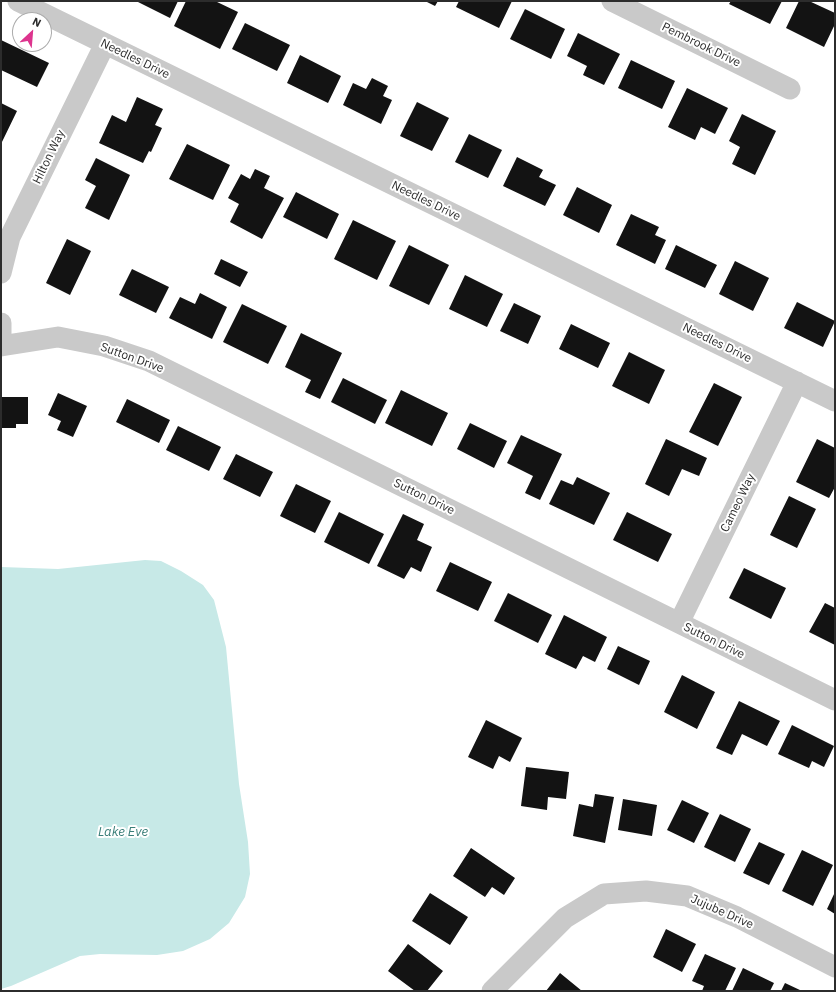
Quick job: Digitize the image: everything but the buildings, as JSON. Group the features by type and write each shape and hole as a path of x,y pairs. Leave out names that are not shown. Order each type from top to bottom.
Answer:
{"street":[{"name":"Needles Drive","path":"18,1 835,401"},
{"name":"Pembrook Drive","path":"612,1 790,89"},
{"name":"Hilton Way","path":"1,273 10,237 104,44"},
{"path":"1,323 1,346"},
{"name":"Sutton Drive","path":"1,346 58,337 104,346 149,361 835,700"},
{"name":"Cameo Way","path":"679,623 797,382"},
{"name":"Jujube Drive","path":"492,991 565,918 604,894 646,891 687,896 736,917 835,967"}],"water":[{"name":"Lake Eve","path":"145,560 161,561 181,571 203,585 214,600 226,647 239,784 248,842 250,874 245,897 229,923 210,939 183,951 157,955 100,954 80,956 1,989 1,567 58,569"}]}
